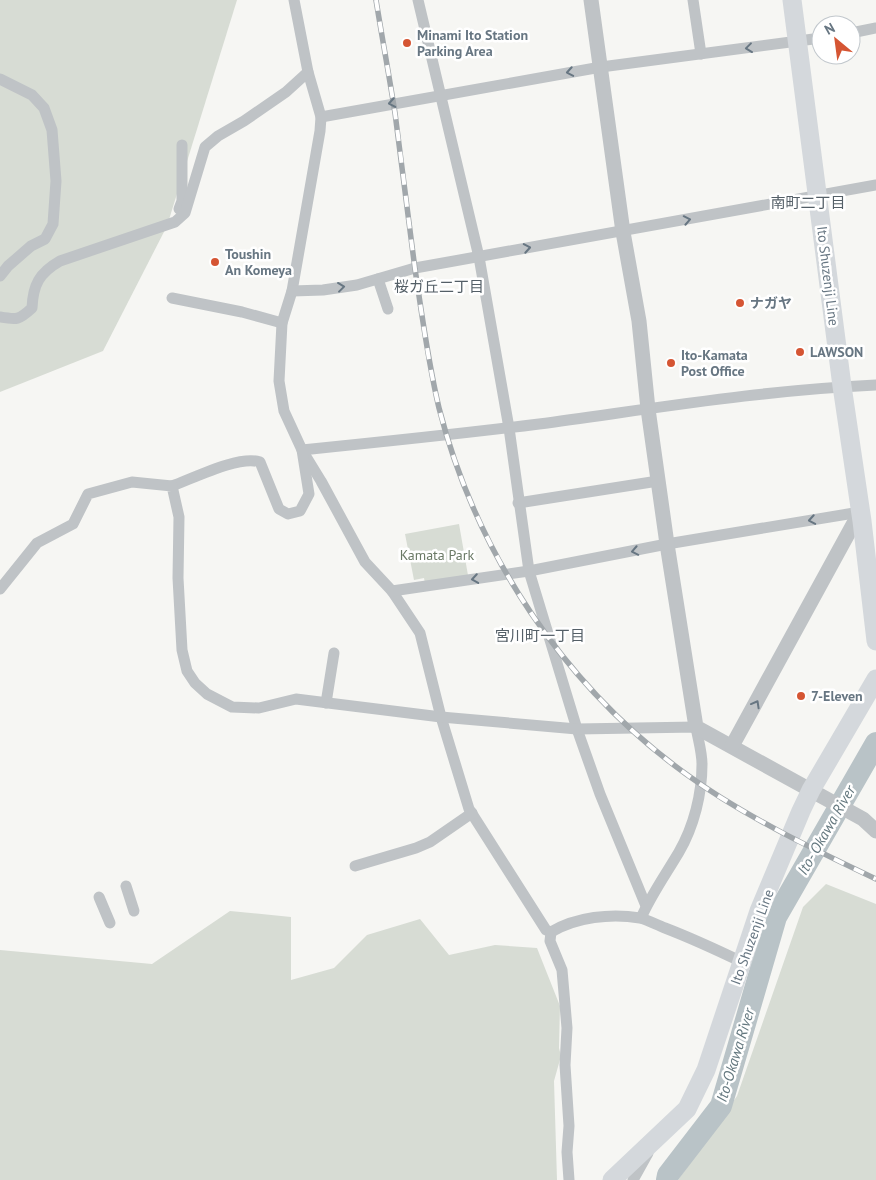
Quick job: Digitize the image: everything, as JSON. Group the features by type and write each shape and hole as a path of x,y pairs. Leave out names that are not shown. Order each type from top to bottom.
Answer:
{"main road":[{"name":"Ito Shuzenji Line","path":"792,0 876,642"},
{"name":"Ito Shuzenji Line","path":"612,1180 687,1109 706,1070 759,911 876,679"}],"street":[{"path":"294,0 308,72 321,116 316,165 292,291 282,323 279,381 284,411 302,450 365,562 392,592 420,633 441,717 469,809 546,930 551,932"},
{"path":"418,0 479,257 508,428 529,571 577,729 600,794 646,906"},
{"path":"591,0 623,232 639,321 648,409 667,544 702,763 701,793 680,851 646,906 641,918"},
{"path":"693,0 701,54"},
{"path":"861,31 876,28"},
{"path":"321,116 601,67 811,40"},
{"path":"0,317 14,320 23,316 32,308 33,293 37,282 48,268 60,261 175,222 184,213 205,147 218,136 244,121 286,92 308,72"},
{"path":"0,79 32,95 44,108 52,130 56,180 53,224 45,239 31,246 8,266 0,276"},
{"path":"175,222 182,201 182,145"},
{"path":"292,291 323,290 357,285 415,268 876,185"},
{"path":"378,279 388,308"},
{"path":"172,298 242,312 282,323"},
{"path":"302,450 508,428 737,397 876,384"},
{"path":"0,589 37,543 74,524 88,494 132,482 172,486 240,461 253,460 260,462 279,509 288,514 300,511 309,494 302,450"},
{"path":"518,503 658,481"},
{"path":"172,486 179,517 178,578 182,650 187,671 194,683 207,694 232,707 260,708 296,699 441,717 577,729 696,727 863,819 876,831"},
{"path":"392,592 529,571 667,544 860,512"},
{"path":"732,746 860,512"},
{"path":"326,703 334,653"},
{"path":"355,866 430,842 472,813"},
{"path":"126,886 134,911"},
{"path":"100,897 110,923"},
{"path":"551,932 564,925 581,920 612,916 641,918 742,962"},
{"path":"551,932 550,941 562,970 567,1028 565,1065 569,1126 567,1152 570,1180"},
{"path":"633,1180 654,1140"}],"green space":[{"path":"0,0 237,0 167,226 103,351 0,392"},
{"name":"Kamata Park","path":"459,524 469,581 426,589 424,578 414,580 405,534"},
{"path":"826,884 876,904 876,1180 678,1180 737,1096 803,907"},
{"path":"230,911 291,917 291,980 334,968 367,935 420,919 449,955 495,945 537,948 560,1006 559,1048 561,1056 554,1081 557,1180 0,1180 0,950 152,964"}],"waterway":[{"name":"Ito-Okawa River","path":"667,1180 668,1175 721,1106 776,917 876,743"}],"railway":[{"path":"376,0 395,113 415,269 435,391 455,462 476,514 501,564 531,612 564,658 601,700 642,739 686,774 730,803 803,843 876,879"}],"place":[{"name":"Minami Ito Station Parking Area","path":"407,43"},
{"name":"Toushin An Komeya","path":"215,262"},
{"name":"ナガヤ","path":"740,303"},
{"name":"LAWSON","path":"800,352"},
{"name":"Ito-Kamata Post Office","path":"671,363"},
{"name":"7-Eleven","path":"801,696"}],"district":[{"name":"南町二丁目","path":"808,202"},
{"name":"桜ガ丘二丁目","path":"439,286"},
{"name":"宮川町一丁目","path":"540,635"}],"water label":[{"name":"Ito- Okawa River","path":"826,830"}]}
